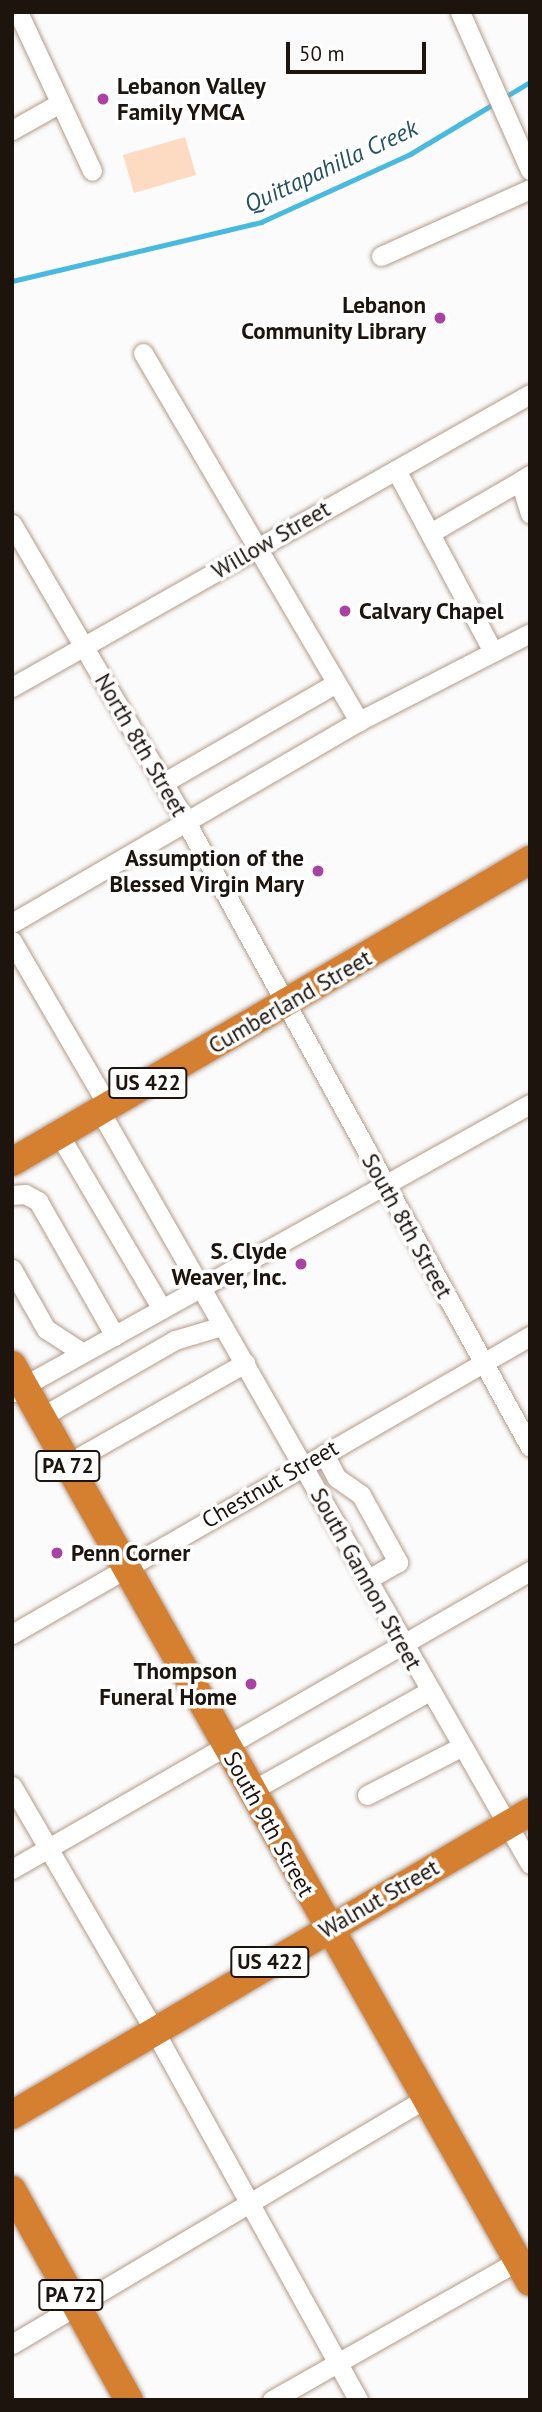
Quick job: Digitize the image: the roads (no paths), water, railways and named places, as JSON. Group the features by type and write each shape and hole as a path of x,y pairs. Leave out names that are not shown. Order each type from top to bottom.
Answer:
{"highway":[{"name":"Cumberland Street","path":"12,1162 530,860"},
{"name":"South 9th Street","path":"16,1381 41,1417 524,2271"},
{"name":"Walnut Street","path":"12,2115 518,1819"},
{"name":"PA 72","path":"12,2190 129,2400"}],"street":[{"path":"18,12 92,171"},
{"path":"460,12 496,86 528,162"},
{"path":"12,130 60,103"},
{"path":"381,256 530,189"},
{"path":"143,353 359,721"},
{"name":"Willow Street","path":"12,687 530,394"},
{"path":"396,470 432,532 493,652"},
{"path":"432,532 525,478 530,514"},
{"name":"North 8th Street","path":"12,524 186,822 285,1005"},
{"path":"12,923 359,721 530,633"},
{"path":"163,783 337,683"},
{"name":"South Gannon Street","path":"12,941 222,1326 461,1747 518,1819 530,1864"},
{"name":"South 8th Street","path":"285,1005 481,1363 530,1447"},
{"path":"16,1381 116,1336 530,1104"},
{"path":"60,1136 162,1310"},
{"path":"12,1195 25,1194 38,1202 116,1336"},
{"path":"12,1269 46,1329 83,1353"},
{"path":"41,1417 175,1340 222,1326"},
{"name":"Chestnut Street","path":"12,1634 124,1567 530,1336"},
{"path":"67,1464 245,1363"},
{"path":"324,1454 337,1478 361,1495 398,1562 367,1580"},
{"path":"12,1869 530,1571"},
{"path":"251,1791 429,1691"},
{"path":"367,1795 461,1747"},
{"path":"12,1786 46,1849 154,2030 246,2203 358,2400"},
{"path":"12,2344 427,2098"},
{"path":"272,2400 337,2362 524,2271"}],"waterway":[{"name":"Quittapahilla Creek","path":"12,281 261,222 410,154 530,82"}],"place":[{"name":"Lebanon Valley Family YMCA","path":"103,99"},
{"name":"Lebanon Community Library","path":"440,318"},
{"name":"Calvary Chapel","path":"345,611"},
{"name":"Assumption of the Blessed Virgin Mary","path":"318,871"},
{"name":"S. Clyde Weaver, Inc.","path":"301,1264"},
{"name":"Penn Corner","path":"57,1553"},
{"name":"Thompson Funeral Home","path":"251,1684"}]}
